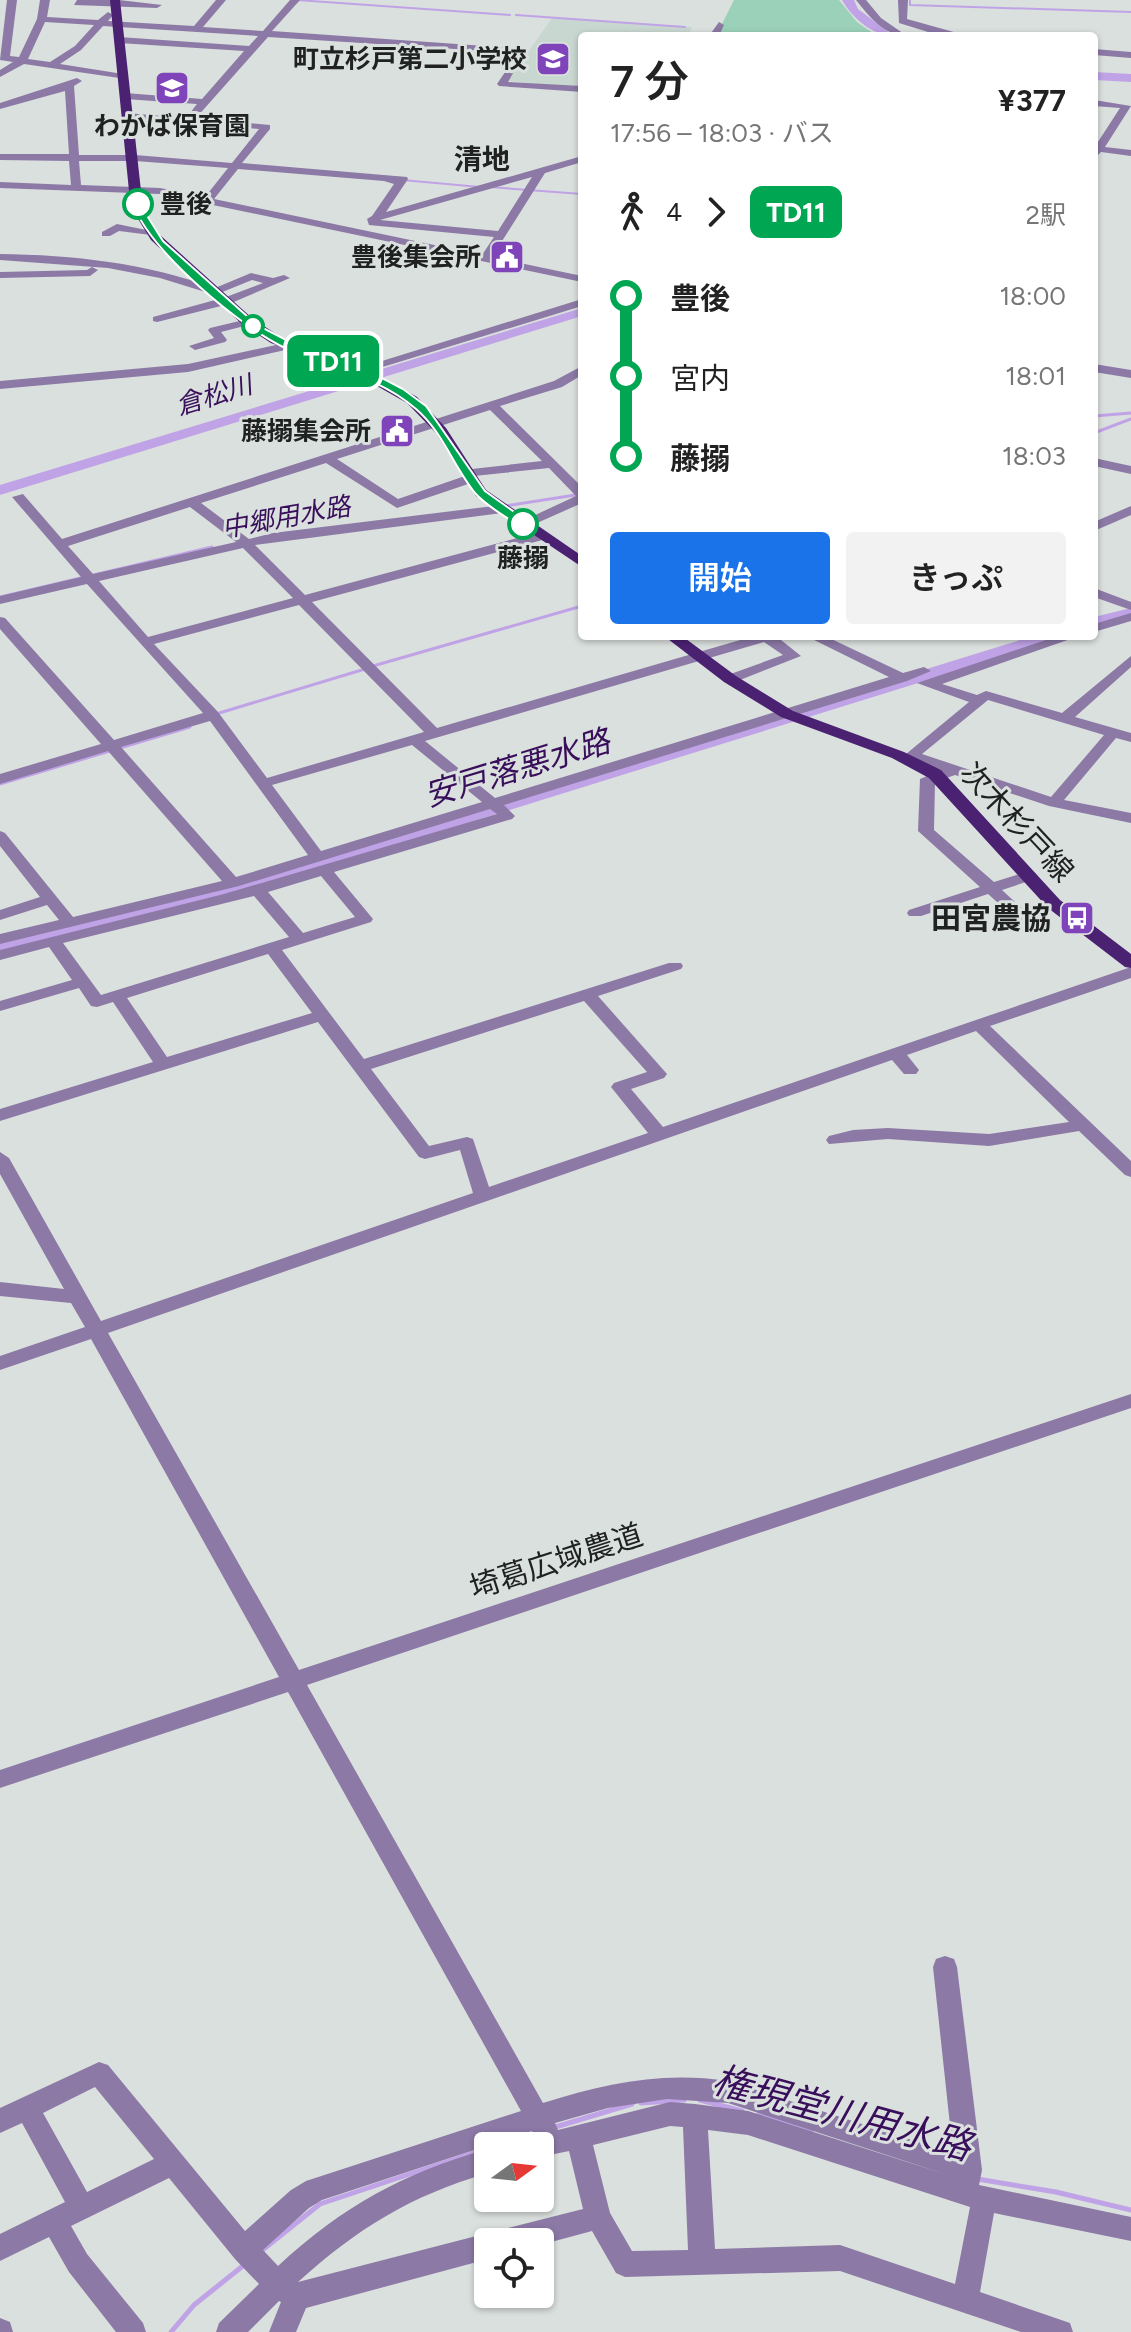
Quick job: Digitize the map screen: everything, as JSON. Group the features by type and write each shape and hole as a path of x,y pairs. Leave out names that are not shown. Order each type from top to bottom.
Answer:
{"main road":[{"path":"115,3 135,191 141,214 151,232 248,322 290,346 359,370 412,400 435,423 481,493 578,560"},
{"path":"677,640 730,679 787,714"},
{"name":"次木杉戸線","path":"787,714 909,757 935,774 1077,924 1131,963"}],"street":[{"path":"0,74 22,61 36,46 45,0"},
{"path":"198,27 221,0"},
{"path":"172,135 190,121 289,0"},
{"path":"264,32 295,0"},
{"path":"861,0 878,20 896,32"},
{"path":"903,0 902,21 947,32"},
{"path":"6,1 2,58 22,61 57,59 92,73 123,77"},
{"path":"77,3 158,2 147,23"},
{"path":"57,59 93,31 115,3"},
{"path":"3,20 117,21 524,51 502,84 578,89"},
{"path":"41,21 93,31"},
{"path":"716,32 719,25"},
{"path":"119,40 199,50 251,49"},
{"path":"1098,52 1131,55"},
{"path":"0,103 69,85 92,73"},
{"path":"69,85 76,186"},
{"path":"126,99 202,105"},
{"path":"1098,103 1126,106 1128,109"},
{"path":"1098,112 1128,109"},
{"path":"1098,149 1128,109"},
{"path":"127,116 266,127 207,201"},
{"path":"187,137 190,121"},
{"path":"1098,152 1131,153"},
{"path":"0,157 130,159 403,179"},
{"path":"342,228 538,175 578,160"},
{"path":"235,167 330,179 400,181 376,218"},
{"path":"485,259 538,175"},
{"path":"0,185 160,191 578,278"},
{"path":"362,222 500,234"},
{"path":"106,234 117,227 151,232"},
{"path":"0,257 49,257 176,276 219,296"},
{"path":"0,275 90,273 98,264"},
{"path":"157,319 219,296 279,280"},
{"path":"359,370 578,303"},
{"path":"195,346 221,340 214,330 248,322"},
{"path":"0,385 199,366 290,346"},
{"path":"1098,369 1131,374"},
{"path":"60,544 558,384 578,372"},
{"path":"491,404 578,492"},
{"path":"327,458 397,504 469,476 553,464"},
{"path":"1098,463 1131,470"},
{"path":"1098,476 1115,467"},
{"path":"18,497 213,715 365,919 97,1002 53,941"},
{"path":"523,524 578,498"},
{"path":"192,502 246,543 434,733"},
{"path":"0,600 305,531 502,509"},
{"path":"1098,525 1131,510"},
{"path":"145,642 541,536"},
{"path":"1098,594 1130,606"},
{"path":"1098,627 1131,617"},
{"path":"0,621 233,883"},
{"path":"264,783 754,640"},
{"path":"730,679 794,656 772,640"},
{"path":"823,640 978,700"},
{"path":"0,939 322,864 500,810 787,714 921,680 1058,640"},
{"path":"1065,718 1131,660"},
{"path":"918,700 921,680"},
{"path":"805,722 889,695"},
{"path":"909,757 986,695 1131,738"},
{"path":"0,779 213,715"},
{"path":"1054,803 1113,733"},
{"path":"414,739 500,810"},
{"path":"909,757 1054,803 1131,818"},
{"path":"960,772 935,774 928,779 926,831 1029,922"},
{"path":"0,836 69,922"},
{"path":"0,955 258,890 322,864"},
{"path":"915,913 1029,876"},
{"path":"258,890 299,939"},
{"path":"0,915 49,899"},
{"path":"272,948 425,1153 467,1143 483,1196"},
{"path":"361,1066 675,966"},
{"path":"0,1363 1131,972"},
{"path":"0,1006 82,982"},
{"path":"587,994 658,1074 620,1087 660,1135"},
{"path":"117,996 163,1064"},
{"path":"0,1115 322,1015"},
{"path":"978,1024 1131,1171"},
{"path":"895,1053 910,1070"},
{"path":"835,1140 858,1133 919,1134 981,1140 1082,1125"},
{"path":"0,1158 538,2118 542,2132"},
{"path":"0,1289 79,1297"},
{"name":"埼葛広域農道","path":"0,1779 1131,1401"},
{"path":"945,1967 974,2188 965,2300"},
{"path":"0,2121 99,2073 244,2250 287,2290"},
{"path":"668,2086 682,2115 702,2262"},
{"path":"244,2250 300,2199 315,2190 600,2097 668,2086 701,2086 728,2092 974,2188"},
{"path":"27,2108 82,2207"},
{"path":"554,2142 682,2115 748,2123 1131,2229"},
{"path":"578,2136 598,2217 625,2264 840,2258 1060,2332"},
{"path":"0,2248 173,2163"},
{"path":"229,2332 287,2290 353,2220 404,2190 474,2165"},
{"path":"554,2229 598,2217"},
{"path":"54,2221 78,2263 133,2332"},
{"path":"287,2290 474,2249"},
{"path":"282,2332 287,2290"}],"shaded area":[{"name":"町立杉戸第二小学校","path":"552,18 692,27 690,32 578,32 578,88 508,81"}],"green space":[{"path":"734,0 839,0 857,22 871,32 718,32"}],"waterway":[{"path":"297,0 510,15"},
{"name":"倉松川","path":"848,0 854,11 883,32"},
{"path":"910,0 910,5 1131,12"},
{"path":"516,15 685,27"},
{"path":"1098,76 1131,78"},
{"path":"402,180 480,187"},
{"path":"489,187 578,194"},
{"name":"倉松川","path":"0,490 578,313"},
{"name":"中郷用水路","path":"1098,416 1131,413"},
{"path":"1098,431 1131,419"},
{"name":"中郷用水路","path":"505,506 578,495"},
{"name":"中郷用水路","path":"0,597 212,547"},
{"path":"373,666 578,607"},
{"name":"安戸落悪水路","path":"1098,621 1131,613"},
{"name":"安戸落悪水路","path":"0,949 209,897 1038,640"},
{"path":"216,714 365,669"},
{"path":"0,784 190,727"},
{"name":"権現堂川用水路","path":"641,2103 684,2100"},
{"name":"権現堂川用水路","path":"700,2100 742,2111"},
{"name":"権現堂川用水路","path":"552,2128 632,2104"},
{"name":"権現堂川用水路","path":"758,2115 811,2131"},
{"name":"権現堂川用水路","path":"260,2252 320,2204 474,2153"},
{"name":"権現堂川用水路","path":"977,2179 1056,2192 1131,2210"},
{"name":"権現堂川用水路","path":"171,2332 194,2305 244,2265"}],"bus line":[{"name":"TD11","path":"138,204 143,219 160,243 254,327 290,346 359,370 399,391 423,409 457,454 481,493 523,524"}],"place":[{"name":"町立杉戸第二小学校","path":"553,59"},
{"name":"わかば保育園","path":"172,88"},
{"name":"豊後","path":"138,204"},
{"name":"豊後集会所","path":"507,257"},
{"name":"藤搦集会所","path":"397,431"},
{"name":"藤搦","path":"523,524"},
{"name":"田宮農協","path":"1077,918"}],"district":[{"name":"清地","path":"482,159"}]}
